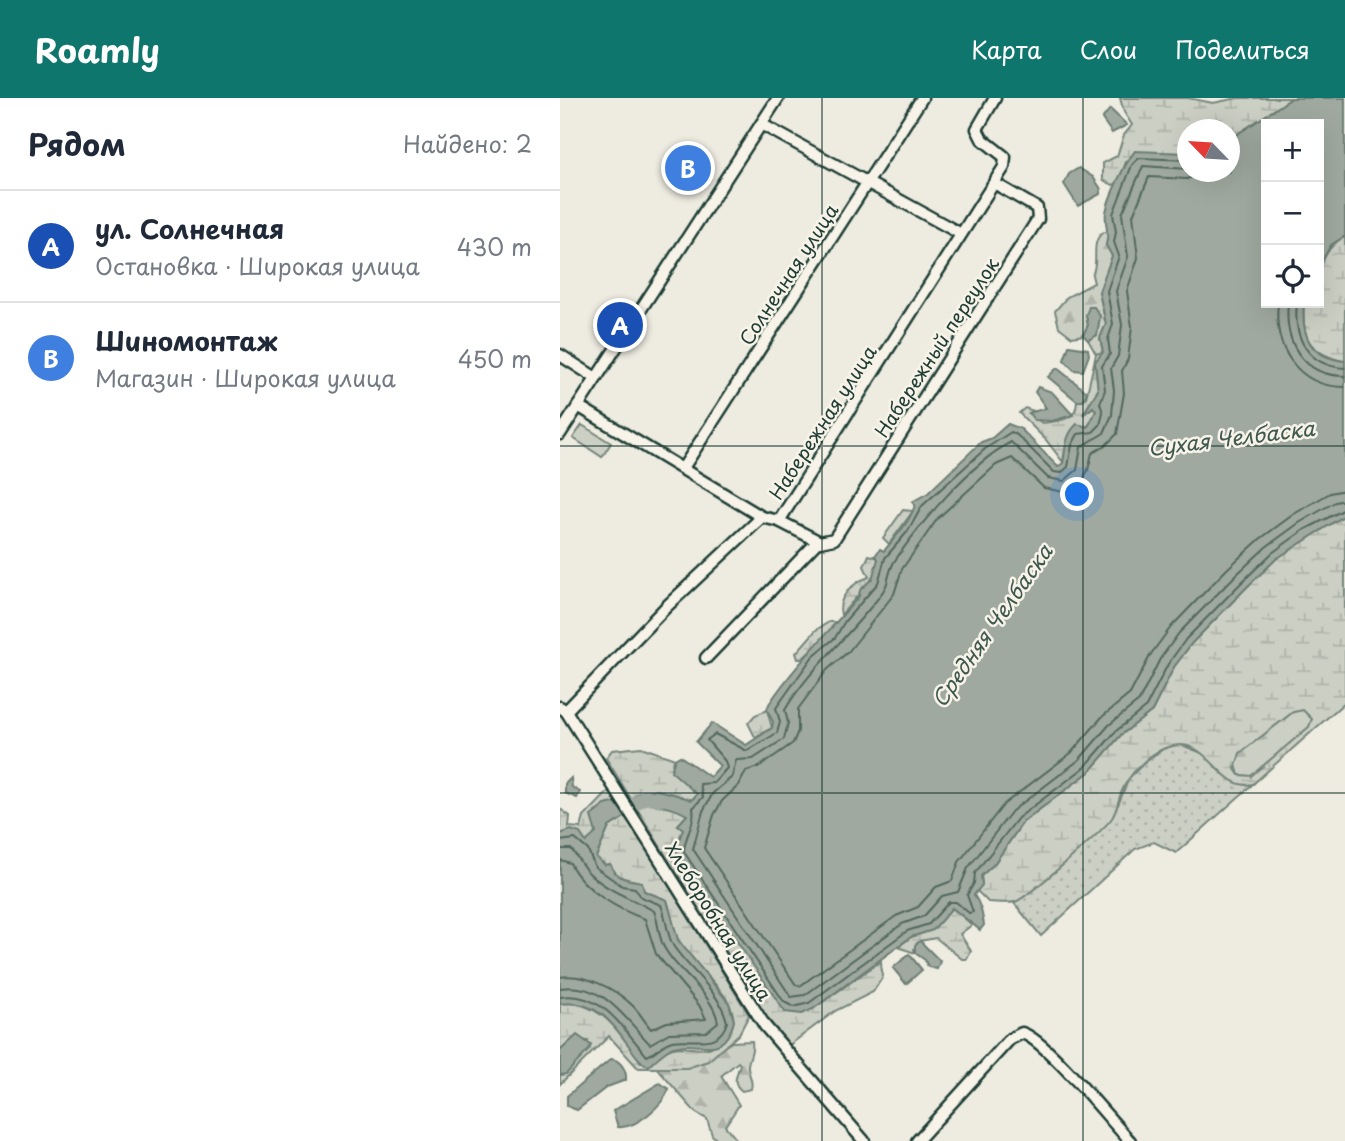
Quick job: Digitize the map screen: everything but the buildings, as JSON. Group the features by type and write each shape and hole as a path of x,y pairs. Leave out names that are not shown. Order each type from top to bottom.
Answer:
{"street":[{"path":"560,434 778,98"},
{"name":"Солнечная улица","path":"683,468 922,98"},
{"name":"Набережная улица","path":"563,709 762,517 779,521 1004,167 1005,157 982,139 977,129 995,98"},
{"path":"761,124 961,234"},
{"name":"Набережный переулок","path":"706,658 823,542 834,539 1038,219 1037,208 994,183"},
{"path":"560,355 596,378"},
{"path":"578,406 762,517"},
{"path":"779,521 823,542"},
{"name":"Хлеборобная улица","path":"563,709 619,791 765,1026 864,1141"},
{"path":"917,1141 1010,1039 1022,1033 1031,1037 1130,1141"}],"green space":[{"path":"1120,98 1188,98 1213,103 1238,98 1292,98 1240,132 1240,119 1177,119 1177,154 1126,162 1118,183 1113,185 1103,180 1103,163 1117,156 1124,135 1132,125"},
{"path":"1103,232 1109,233 1106,245 1112,256 1099,292 1106,324 1100,338 1103,352 1096,354 1088,340 1097,335 1100,316 1086,315 1088,325 1083,335 1072,337 1059,327 1055,311 1067,297 1094,283 1092,275 1095,247"},
{"path":"1345,236 1345,361 1330,357 1314,348 1306,334 1303,315 1304,308 1324,308 1324,260 1336,242"},
{"path":"1103,352 1095,362 1098,390 1083,414 1094,407 1096,410 1093,421 1069,438 1063,462 1019,413 1025,408 1034,411 1029,413 1042,423 1066,419 1074,413 1077,401 1086,398 1096,354"},
{"path":"582,425 611,443 602,457 573,438"},
{"path":"903,510 913,511 889,544 883,538"},
{"path":"1345,515 1345,702 1253,784 1240,784 1230,779 1193,748 1180,745 1158,751 1128,779 1112,818 1065,863 1015,902 988,902 977,891 982,885 981,876 994,864 1023,822 1089,772 1121,735 1152,711 1174,667 1192,643 1276,559","holes":["1303,710 1312,719 1309,727 1251,776 1239,775 1235,769 1240,753 1293,712"]},
{"path":"869,555 879,558 872,579 841,615 844,596 869,577 864,566"},
{"path":"829,622 837,622 830,633 802,659 798,659 796,653 816,630"},
{"path":"767,710 772,728 755,737 748,723 755,715"},
{"path":"1303,710 1312,719 1309,727 1251,776 1239,775 1235,761 1240,753 1293,712"},
{"path":"1179,744 1207,755 1219,771 1245,785 1253,784 1176,853 1154,842 1135,849 1041,936 1014,903 1118,805 1129,778 1142,765 1163,749"},
{"path":"641,747 675,759 672,764 697,794 692,800 655,791 635,796 687,815 678,825 684,829 676,848 678,855 813,1009 881,961 882,978 873,992 835,1011 788,1046 759,1008 606,758 612,750"},
{"path":"610,790 618,802 595,812 595,830 590,840 586,842 560,834 560,809 570,816 569,827 581,828 584,817"},
{"path":"626,816 749,1015 739,1034 708,1061 687,1068 638,1068 609,1036 560,1084 560,1075 588,1041 572,1042 560,1051 560,1004 585,1007 608,1020 627,1041 641,1063 652,1061 673,1048 711,1047 727,1035 733,1022 731,1009 723,995 679,941 667,900 644,891 633,880 619,876 610,864 605,865 596,857 609,827"},
{"path":"952,907 972,925 960,934 971,951 967,959 962,959 936,938 920,941 914,949 915,953 898,947 911,937 933,930"},
{"path":"752,1041 748,1065 751,1089 742,1091 737,1085 738,1062 721,1076 739,1105 725,1126 738,1141 718,1141 712,1135 707,1119 696,1113 656,1067 687,1068 732,1042"}],"water":[{"name":"Сухая Челбаска","path":"1292,98 1345,98 1345,236 1331,245 1324,257 1324,119 1261,119 1261,308 1304,308 1306,335 1315,350 1333,359 1345,361 1345,515 1276,559 1192,643 1174,667 1152,711 1121,735 1089,772 1023,822 994,864 981,876 982,885 974,895 980,906 984,925 980,930 952,908 933,930 911,937 813,1009 802,1014 785,1012 678,855 676,848 683,829 678,825 687,815 634,796 655,790 692,800 697,794 671,771 675,759 680,756 710,777 720,766 696,742 712,723 746,745 772,728 773,722 767,710 769,704 801,662 859,596 860,590 872,579 878,559 875,556 880,549 884,551 906,523 915,505 912,502 928,493 981,442 992,438 1008,424 1021,429 1058,467 1063,463 1070,432 1077,424 1088,427 1096,411 1093,407 1083,415 1098,390 1095,362 1103,352 1100,338 1106,324 1099,292 1112,256 1106,245 1106,212 1122,171 1135,151 1177,153 1177,182 1240,182 1240,132"},
{"path":"1110,109 1127,125 1112,133 1102,119"},
{"path":"1079,168 1093,177 1101,189 1100,194 1078,206 1064,184 1069,174"},
{"path":"1089,307 1094,307 1100,316 1097,335 1088,340 1083,335 1088,325 1086,315"},
{"path":"1069,346 1088,349 1089,355 1083,371 1074,370 1064,360"},
{"path":"1057,368 1087,392 1083,401 1077,401 1048,377"},
{"path":"1038,387 1052,392 1073,415 1052,421 1034,420 1029,413 1046,408 1035,392"},
{"path":"571,778 572,787 580,792 577,798 565,793 565,784"},
{"path":"618,802 626,816 609,827 596,857 605,865 610,864 619,876 642,882 644,891 667,900 678,940 729,1003 734,1021 723,1042 715,1046 680,1045 671,1048 649,1066 642,1062 607,1019 594,1009 579,1004 560,1004 560,834 571,830 580,833 586,842 596,833 591,816 605,805"},
{"path":"920,941 940,961 937,969 928,967 925,960 915,953 915,945"},
{"path":"909,954 922,970 906,984 893,968"},
{"path":"577,1035 591,1045 589,1050 566,1074 560,1075 560,1051"},
{"path":"611,1059 623,1066 626,1080 607,1087 577,1110 567,1106 567,1096"},
{"path":"660,1083 669,1089 655,1109 633,1124 618,1127 613,1111"}],"waterway":[{"name":"Средняя Челбаска","path":"617,813 646,797 659,799"}],"place":[{"name":"Шиномонтаж","path":"688,168"},
{"name":"ул. Солнечная","path":"620,325"}]}
